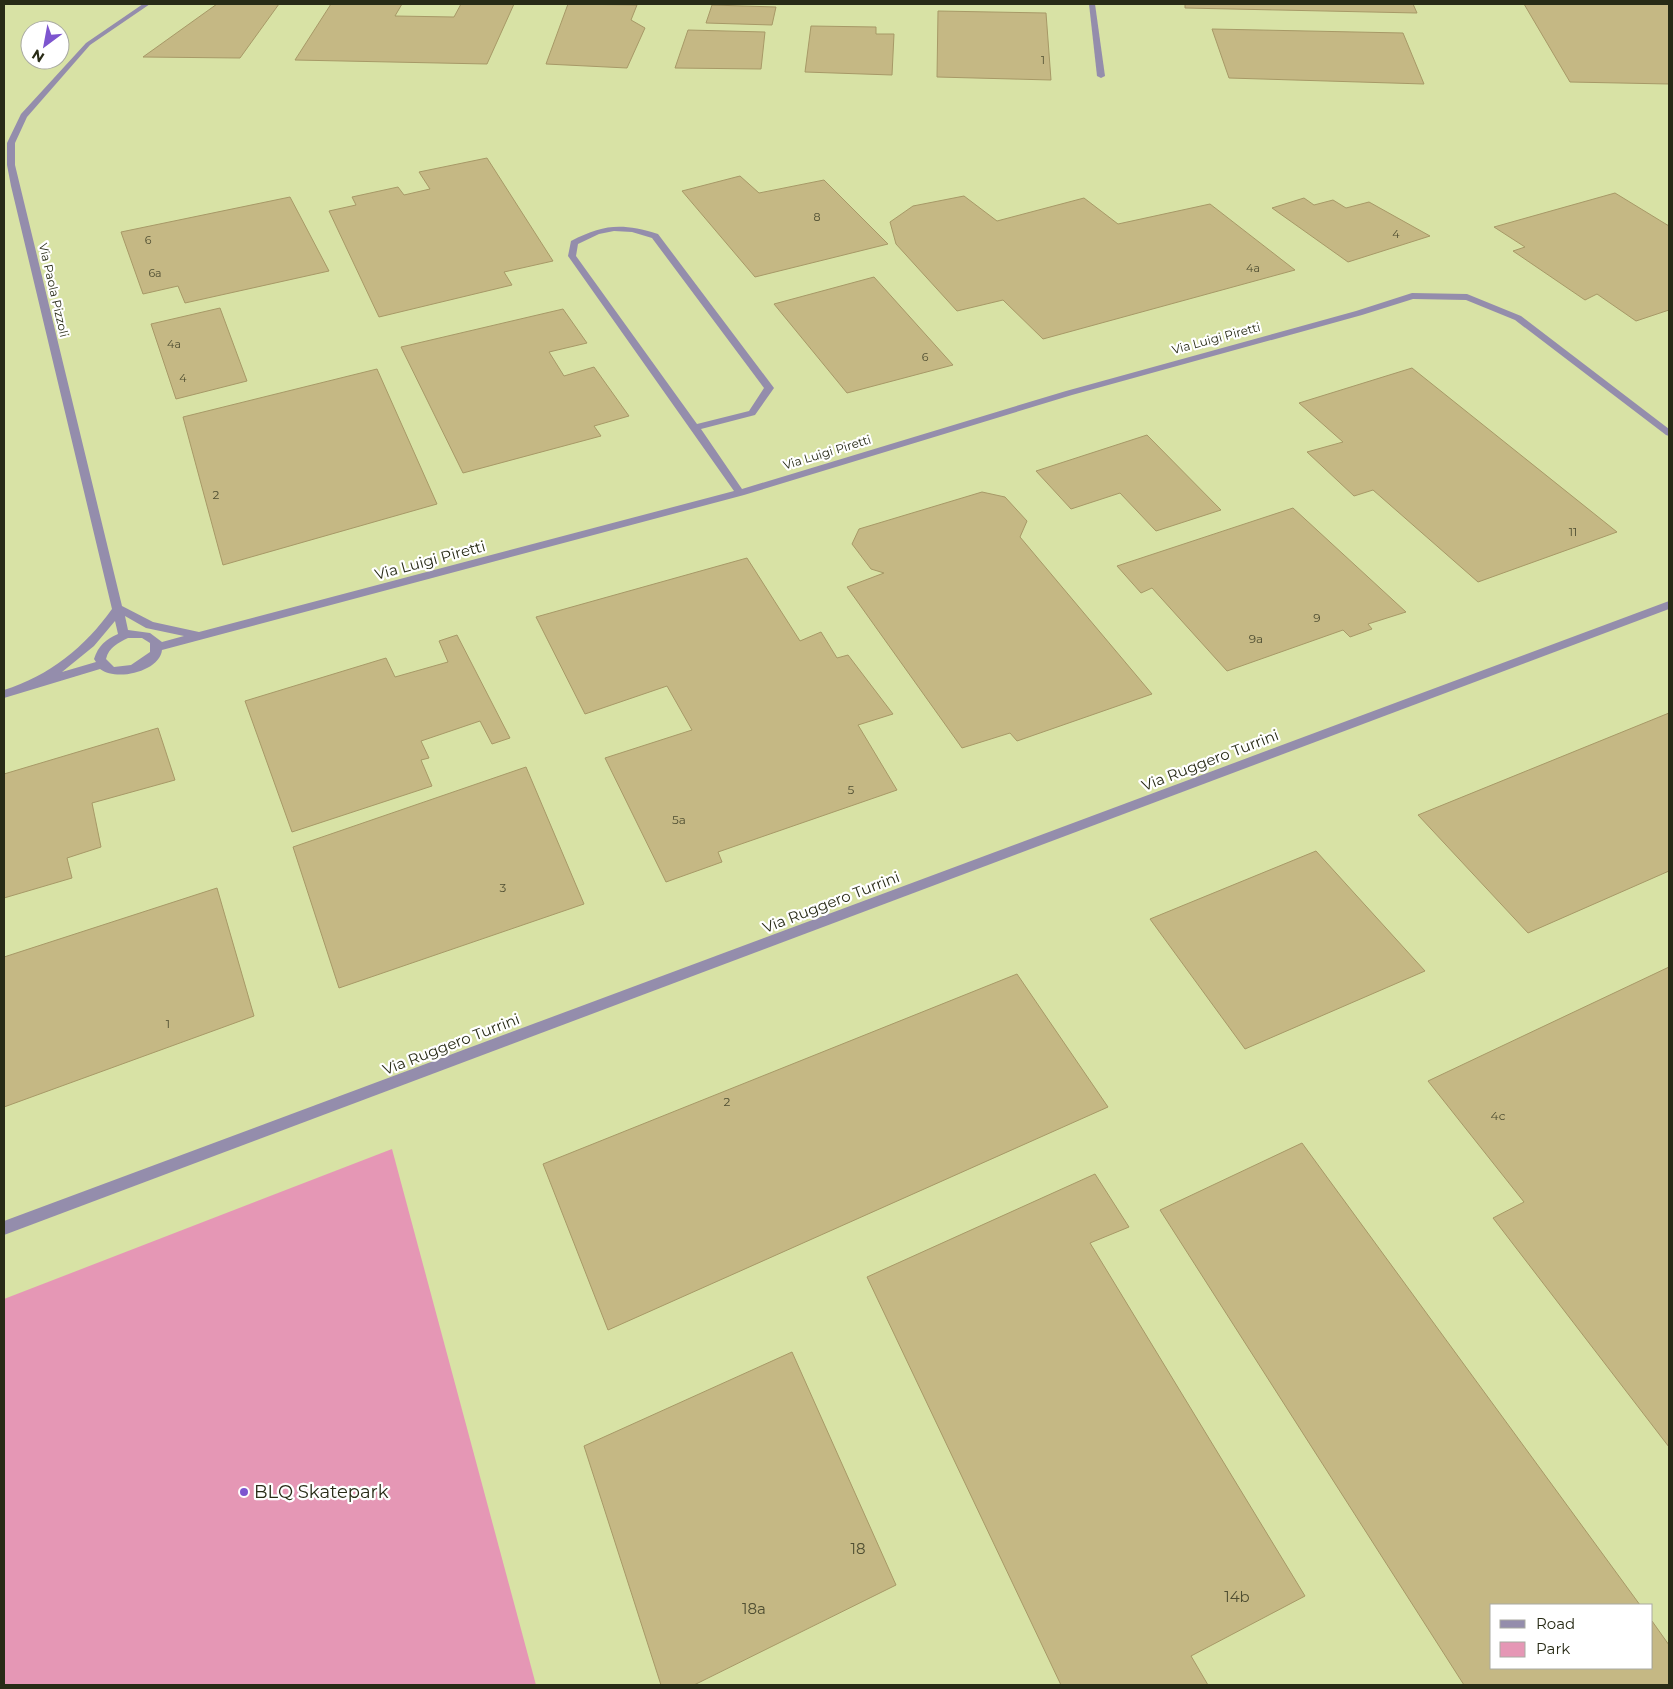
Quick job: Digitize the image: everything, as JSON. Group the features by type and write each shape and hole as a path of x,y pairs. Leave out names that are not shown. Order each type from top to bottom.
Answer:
{"street":[{"name":"Via Paola Pizzoli","path":"124,636 15,186 11,165 11,143 24,116 88,44 147,4"},
{"path":"1092,4 1100,76"},
{"path":"695,428 752,413 769,388 655,236 629,228 598,230 574,243 572,256 740,493"},
{"name":"Via Luigi Piretti","path":"157,647 740,493 1069,393 1359,313 1412,296 1467,297 1518,318 1669,433"},
{"name":"Via Ruggero Turrini","path":"4,1228 1669,605"},
{"path":"30,686 53,674 88,647 118,608 150,625 203,636"},
{"path":"145,635 151,637 157,647 156,654 150,660 134,670 114,671 106,668 100,659 105,647 124,636 145,635"},
{"path":"4,694 102,664"}],"shaded area":[{"path":"4,4 1669,4 1669,1685 4,1685"}],"green space":[{"name":"BLQ Skatepark","path":"392,1149 536,1685 4,1685 4,1299"}],"building":[{"path":"217,4 279,4 240,58 143,57"},
{"path":"331,4 402,4 395,16 454,17 461,4 514,4 487,64 295,60"},
{"path":"568,4 637,5 631,20 645,28 627,68 546,64"},
{"path":"1185,4 1413,4 1417,13 1185,8"},
{"path":"1524,4 1669,4 1669,84 1570,82"},
{"path":"712,5 776,7 772,25 706,23"},
{"path":"938,11 1046,13 1051,80 937,77"},
{"path":"811,26 876,27 876,34 894,34 892,75 805,72"},
{"path":"1212,29 1403,33 1424,84 1229,78"},
{"path":"688,30 765,32 761,69 675,68"},
{"path":"487,158 553,261 504,272 512,285 379,317 329,211 356,205 352,197 398,187 404,195 430,189 419,172"},
{"path":"740,176 759,193 824,180 888,244 755,277 682,191"},
{"path":"1615,193 1669,226 1669,310 1636,321 1597,294 1585,300 1513,251 1525,247 1494,227"},
{"path":"964,196 997,221 1084,198 1118,224 1210,204 1295,270 1043,339 1003,300 957,311 896,244 890,222 913,206"},
{"path":"290,197 329,271 185,303 178,286 143,294 121,232"},
{"path":"1304,198 1314,205 1333,200 1346,208 1369,202 1430,236 1348,262 1272,208"},
{"path":"874,277 953,365 847,393 774,304"},
{"path":"220,308 247,381 176,399 151,324"},
{"path":"563,309 587,343 549,352 564,376 594,367 629,416 594,426 601,436 463,473 401,347"},
{"path":"1412,368 1617,532 1478,582 1373,490 1354,496 1307,452 1343,442 1299,403"},
{"path":"377,369 437,504 223,565 183,417"},
{"path":"1147,435 1221,510 1156,531 1120,493 1071,509 1036,471"},
{"path":"982,492 1005,497 1027,521 1020,537 1152,694 1017,741 1010,733 962,748 847,587 884,573 871,569 852,544 859,529"},
{"path":"1293,508 1406,612 1368,624 1372,629 1350,637 1343,630 1227,671 1152,588 1141,593 1117,566"},
{"path":"747,558 800,641 821,632 837,658 848,655 893,714 858,725 897,790 718,852 722,862 666,882 605,758 692,730 667,686 585,714 536,617"},
{"path":"457,635 510,738 492,744 480,721 421,741 429,758 421,760 432,786 292,832 245,701 386,658 395,677 448,662 439,641"},
{"path":"1669,713 1669,871 1528,933 1418,815"},
{"path":"158,728 175,780 92,803 101,847 67,858 72,878 4,898 4,774"},
{"path":"526,767 584,904 339,988 293,847"},
{"path":"1316,851 1425,971 1245,1049 1150,919"},
{"path":"217,888 254,1016 4,1107 4,957"},
{"path":"1669,967 1669,1447 1493,1218 1524,1202 1428,1081"},
{"path":"1017,974 1108,1107 608,1330 543,1164"},
{"path":"1302,1143 1639,1604 1490,1604 1490,1669 1653,1669 1653,1622 1669,1645 1669,1685 1464,1685 1160,1210"},
{"path":"1095,1174 1129,1227 1090,1243 1305,1596 1191,1656 1208,1685 1061,1685 867,1277"},
{"path":"792,1352 896,1585 694,1685 661,1685 584,1446"}],"place":[{"name":"BLQ Skatepark","path":"244,1492"}]}
